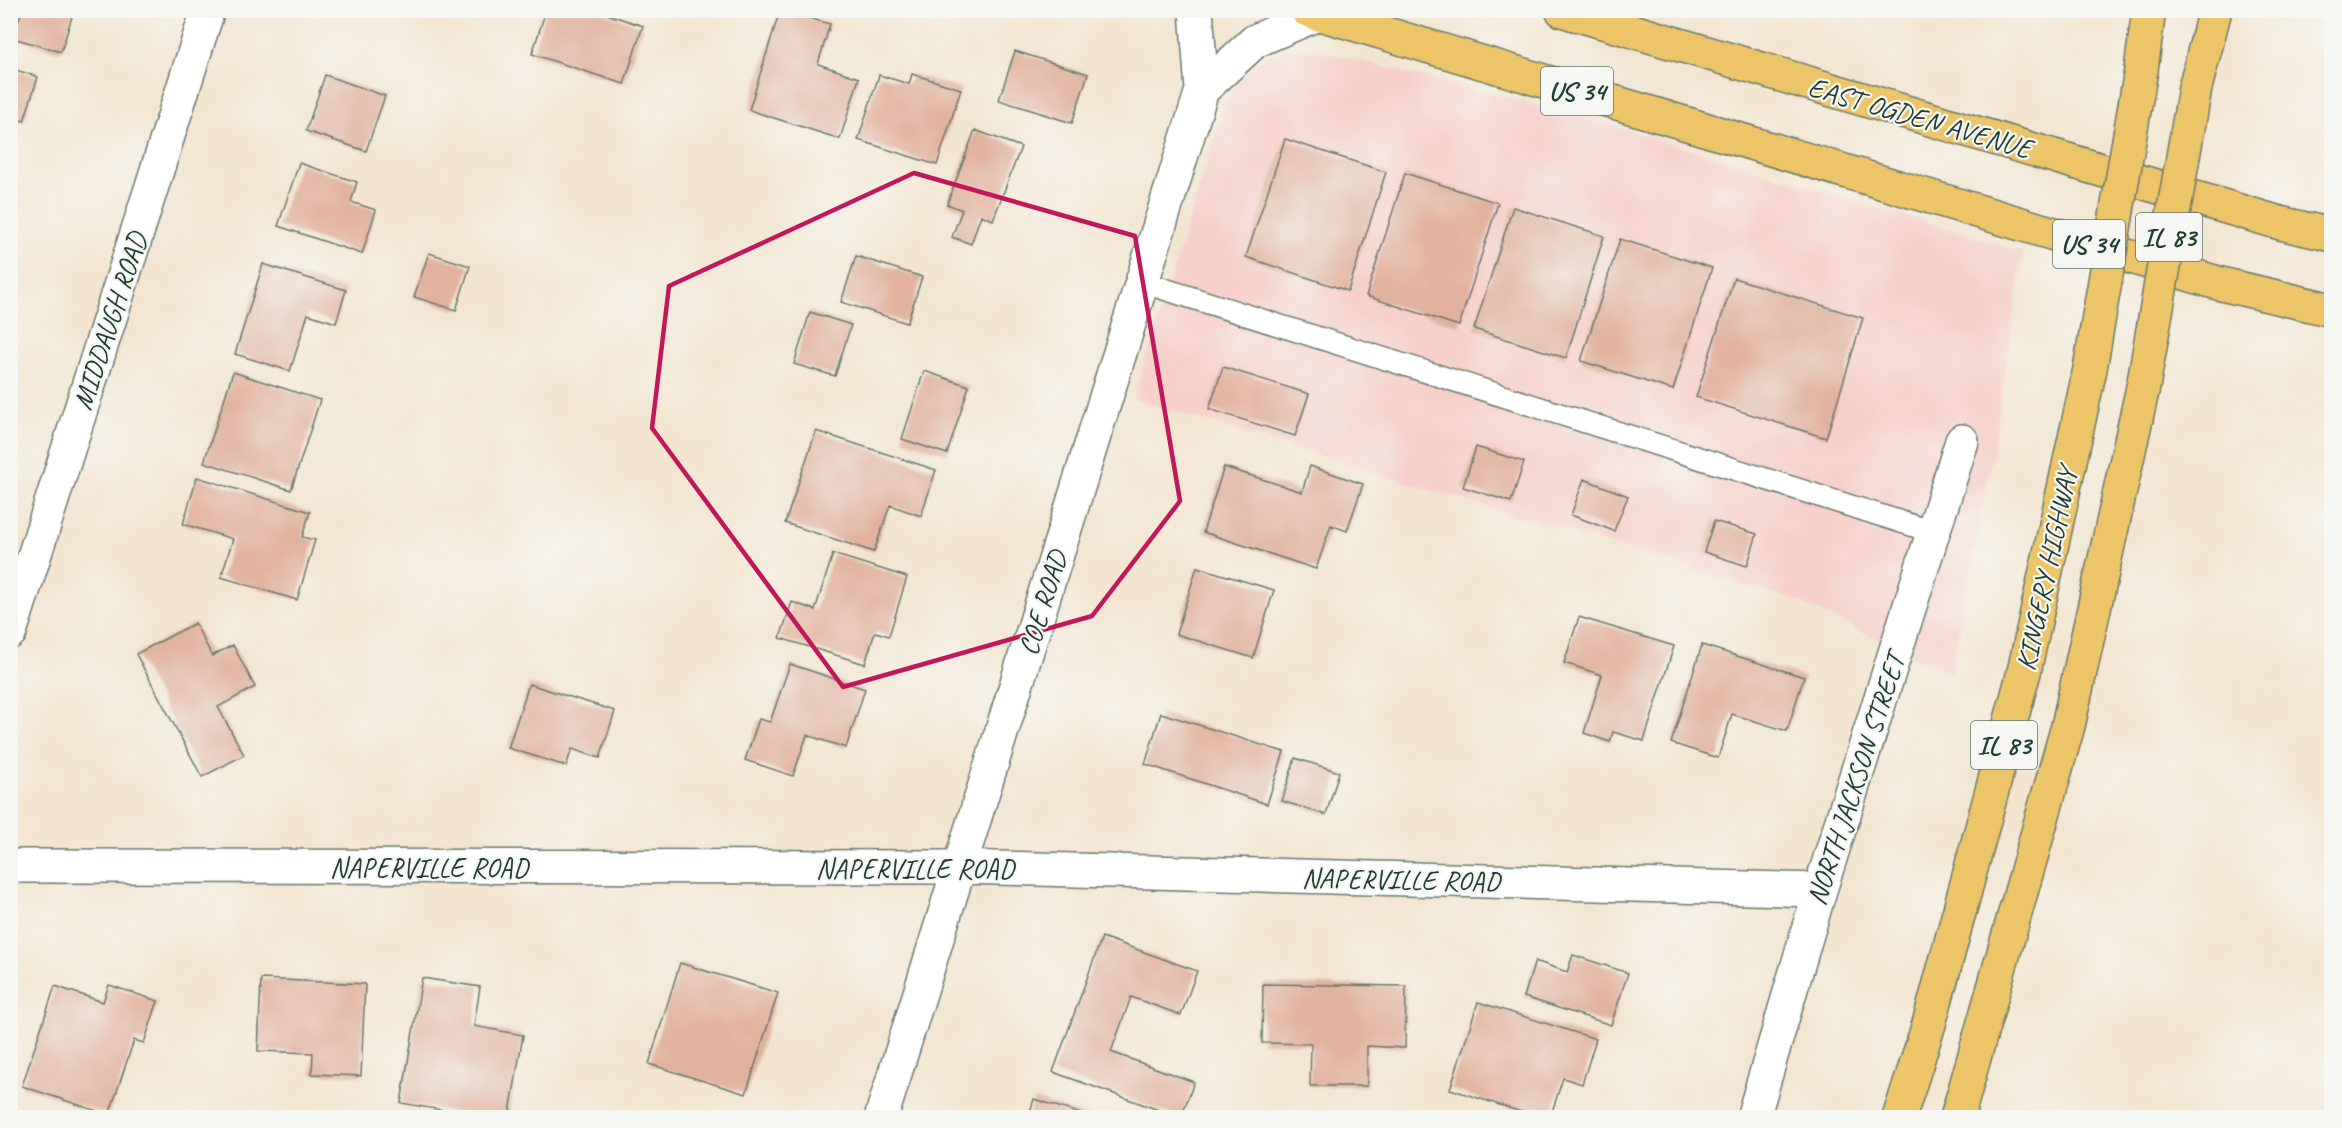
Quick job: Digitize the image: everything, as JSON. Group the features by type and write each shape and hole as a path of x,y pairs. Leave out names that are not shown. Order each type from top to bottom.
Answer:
{"main road":[{"path":"2137,10 2141,70"},
{"name":"KINGERY HIGHWAY","path":"1899,1118 1929,1024 2024,672 2090,369 2141,70 2149,10"},
{"name":"KINGERY HIGHWAY","path":"1957,1118 2068,726 2143,387 2195,88 2206,10"},
{"path":"2195,88 2215,10"},
{"name":"US 34","path":"1313,12 2221,284 2331,309"},
{"name":"EAST OGDEN AVENUE","path":"1568,12 2280,222 2331,235"}],"street":[{"name":"MIDDAUGH ROAD","path":"10,632 208,10"},
{"name":"COE ROAD","path":"881,1118 1202,90 1196,10"},
{"name":"COE ROAD","path":"1202,90 1255,41 1313,12"},
{"name":"NORTH JACKSON STREET","path":"1753,1118 1820,890 1962,441"},
{"name":"NAPERVILLE ROAD","path":"10,866 959,867 1820,890"}],"lane":[{"path":"1142,282 1933,532"}],"highlighted area":[{"path":"914,173 1135,236 1180,501 1092,616 843,687 652,428 669,286"}],"shaded area":[{"path":"1291,49 1320,51 1577,115 2023,252 1993,452 1951,674 1797,601 1133,399 1224,108 1239,79 1261,59"}],"building":[{"path":"22,10 74,10 61,52 13,38"},
{"path":"546,10 602,10 601,12 643,26 624,84 532,54"},
{"path":"780,10 830,24 818,64 859,78 840,139 749,110"},
{"path":"1015,51 1088,74 1072,123 999,100"},
{"path":"10,68 38,77 24,121 10,117"},
{"path":"912,74 961,89 937,165 858,140 879,75 909,84"},
{"path":"325,75 385,96 366,151 306,131"},
{"path":"975,130 1021,147 993,220 981,215 971,244 952,237 962,210 947,204"},
{"path":"1285,139 1386,172 1348,291 1246,257"},
{"path":"299,163 357,182 351,202 376,210 362,254 278,226"},
{"path":"1405,173 1498,203 1459,326 1366,296"},
{"path":"1513,207 1604,236 1566,358 1474,329"},
{"path":"1620,239 1712,268 1673,390 1581,361"},
{"path":"429,253 470,266 456,310 414,297"},
{"path":"856,256 922,277 907,323 841,302"},
{"path":"263,264 346,290 336,323 308,314 290,371 235,354"},
{"path":"1734,278 1863,318 1826,438 1696,397"},
{"path":"810,312 851,325 835,376 794,364"},
{"path":"1223,367 1309,394 1295,436 1209,409"},
{"path":"924,371 969,386 947,454 902,439"},
{"path":"233,372 320,400 291,490 204,462"},
{"path":"816,431 936,470 921,516 890,505 874,552 785,523"},
{"path":"1476,447 1524,462 1511,502 1463,487"},
{"path":"1310,466 1363,484 1347,531 1331,525 1316,569 1203,532 1224,467 1302,492"},
{"path":"197,477 310,512 302,537 315,540 297,600 221,577 233,539 183,524"},
{"path":"1584,479 1628,496 1614,531 1571,515"},
{"path":"1714,521 1757,534 1747,566 1704,552"},
{"path":"833,554 907,577 889,636 875,632 865,664 780,638 792,602 815,610"},
{"path":"1197,567 1274,590 1253,658 1176,634"},
{"path":"1579,617 1674,646 1644,741 1613,732 1610,742 1584,733 1602,675 1564,663"},
{"path":"195,623 212,656 233,645 255,687 218,707 244,755 202,777 136,654"},
{"path":"1702,645 1804,677 1787,731 1732,714 1718,758 1671,743"},
{"path":"790,664 865,689 846,748 807,735 793,776 745,760 759,719 770,722"},
{"path":"529,684 615,711 600,758 572,749 566,766 508,748"},
{"path":"1161,713 1284,752 1267,804 1145,764"},
{"path":"1295,758 1339,772 1326,815 1282,801"},
{"path":"1102,937 1197,971 1181,1015 1131,997 1111,1052 1194,1082 1181,1118 1053,1072"},
{"path":"1573,955 1628,973 1611,1025 1524,997 1535,961 1567,972"},
{"path":"680,963 778,993 746,1094 649,1064"},
{"path":"422,978 480,987 474,1026 523,1035 509,1118 487,1118 401,1103"},
{"path":"261,979 365,984 361,1076 312,1074 313,1053 258,1051"},
{"path":"1263,984 1406,986 1405,1048 1367,1046 1367,1086 1310,1086 1311,1044 1262,1043"},
{"path":"109,985 158,1001 144,1043 134,1040 109,1115 22,1086 55,986 103,1002"},
{"path":"1478,1002 1596,1039 1582,1084 1563,1078 1550,1118 1540,1118 1450,1089"},
{"path":"1034,1099 1091,1117 1091,1118 1028,1118"},
{"path":"1470,1113 1484,1117 1484,1118 1469,1118"}]}
